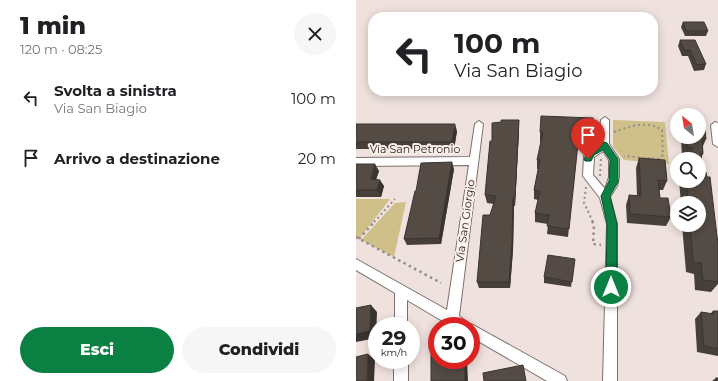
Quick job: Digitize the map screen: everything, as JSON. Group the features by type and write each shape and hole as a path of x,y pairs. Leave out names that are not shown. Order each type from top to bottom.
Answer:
{"street":[{"path":"605,120 604,145 614,159 614,182 605,196"},
{"name":"Via San Giorgio","path":"452,317 479,124"},
{"path":"715,125 718,144"},
{"path":"604,145 589,156 587,174 589,179 605,196 612,224 610,381"},
{"name":"Via San Petronio","path":"356,162 473,161"},
{"path":"356,264 448,317"},
{"path":"401,290 401,317"},
{"path":"480,335 553,379"},
{"path":"401,369 401,381"}],"path":[{"path":"359,239 395,199"},
{"path":"356,237 441,283"}],"shaded area":[{"path":"613,120 665,122 669,164 624,160 613,147"},
{"path":"356,199 390,199 359,239 356,237"},
{"path":"406,202 394,257 361,240 395,203"}],"building":[{"path":"683,22 704,22 708,31 686,31"},
{"path":"680,40 695,40 706,64 697,65 690,50 684,50"},
{"path":"541,116 593,118 594,134 579,134 569,229 547,226 549,215 535,213 540,191 534,190 540,160 537,160 543,132 540,132"},
{"path":"501,120 519,120 509,282 477,282 483,215 490,215 496,196 485,195 490,141 492,141 492,123 501,122"},
{"path":"356,124 455,124 452,142 356,142"},
{"path":"687,144 702,144 703,152 692,152 692,148 687,147"},
{"path":"639,158 665,160 667,181 658,180 660,198 668,198 670,217 630,214 629,195 641,196"},
{"path":"452,162 439,238 404,239 416,191 421,163"},
{"path":"356,164 375,164 371,179 380,180 377,190 356,190"},
{"path":"706,172 707,177 710,177 718,244 718,282 703,280 701,263 693,262 691,232 706,232 706,196 687,196 687,188 706,188"},
{"path":"548,255 575,259 572,282 544,277"},
{"path":"371,305 371,317 368,317 368,331 356,334 356,308"},
{"path":"713,311 718,311 718,349 704,346 701,312 714,314"},
{"path":"368,354 367,381 356,381 356,357"},
{"path":"523,365 526,381 484,381 483,373"},
{"path":"431,369 465,369 465,381 431,381"}],"route":[{"path":"588,159 591,153 604,145 614,159 614,182 606,192 605,196 612,224 611,287"}]}
